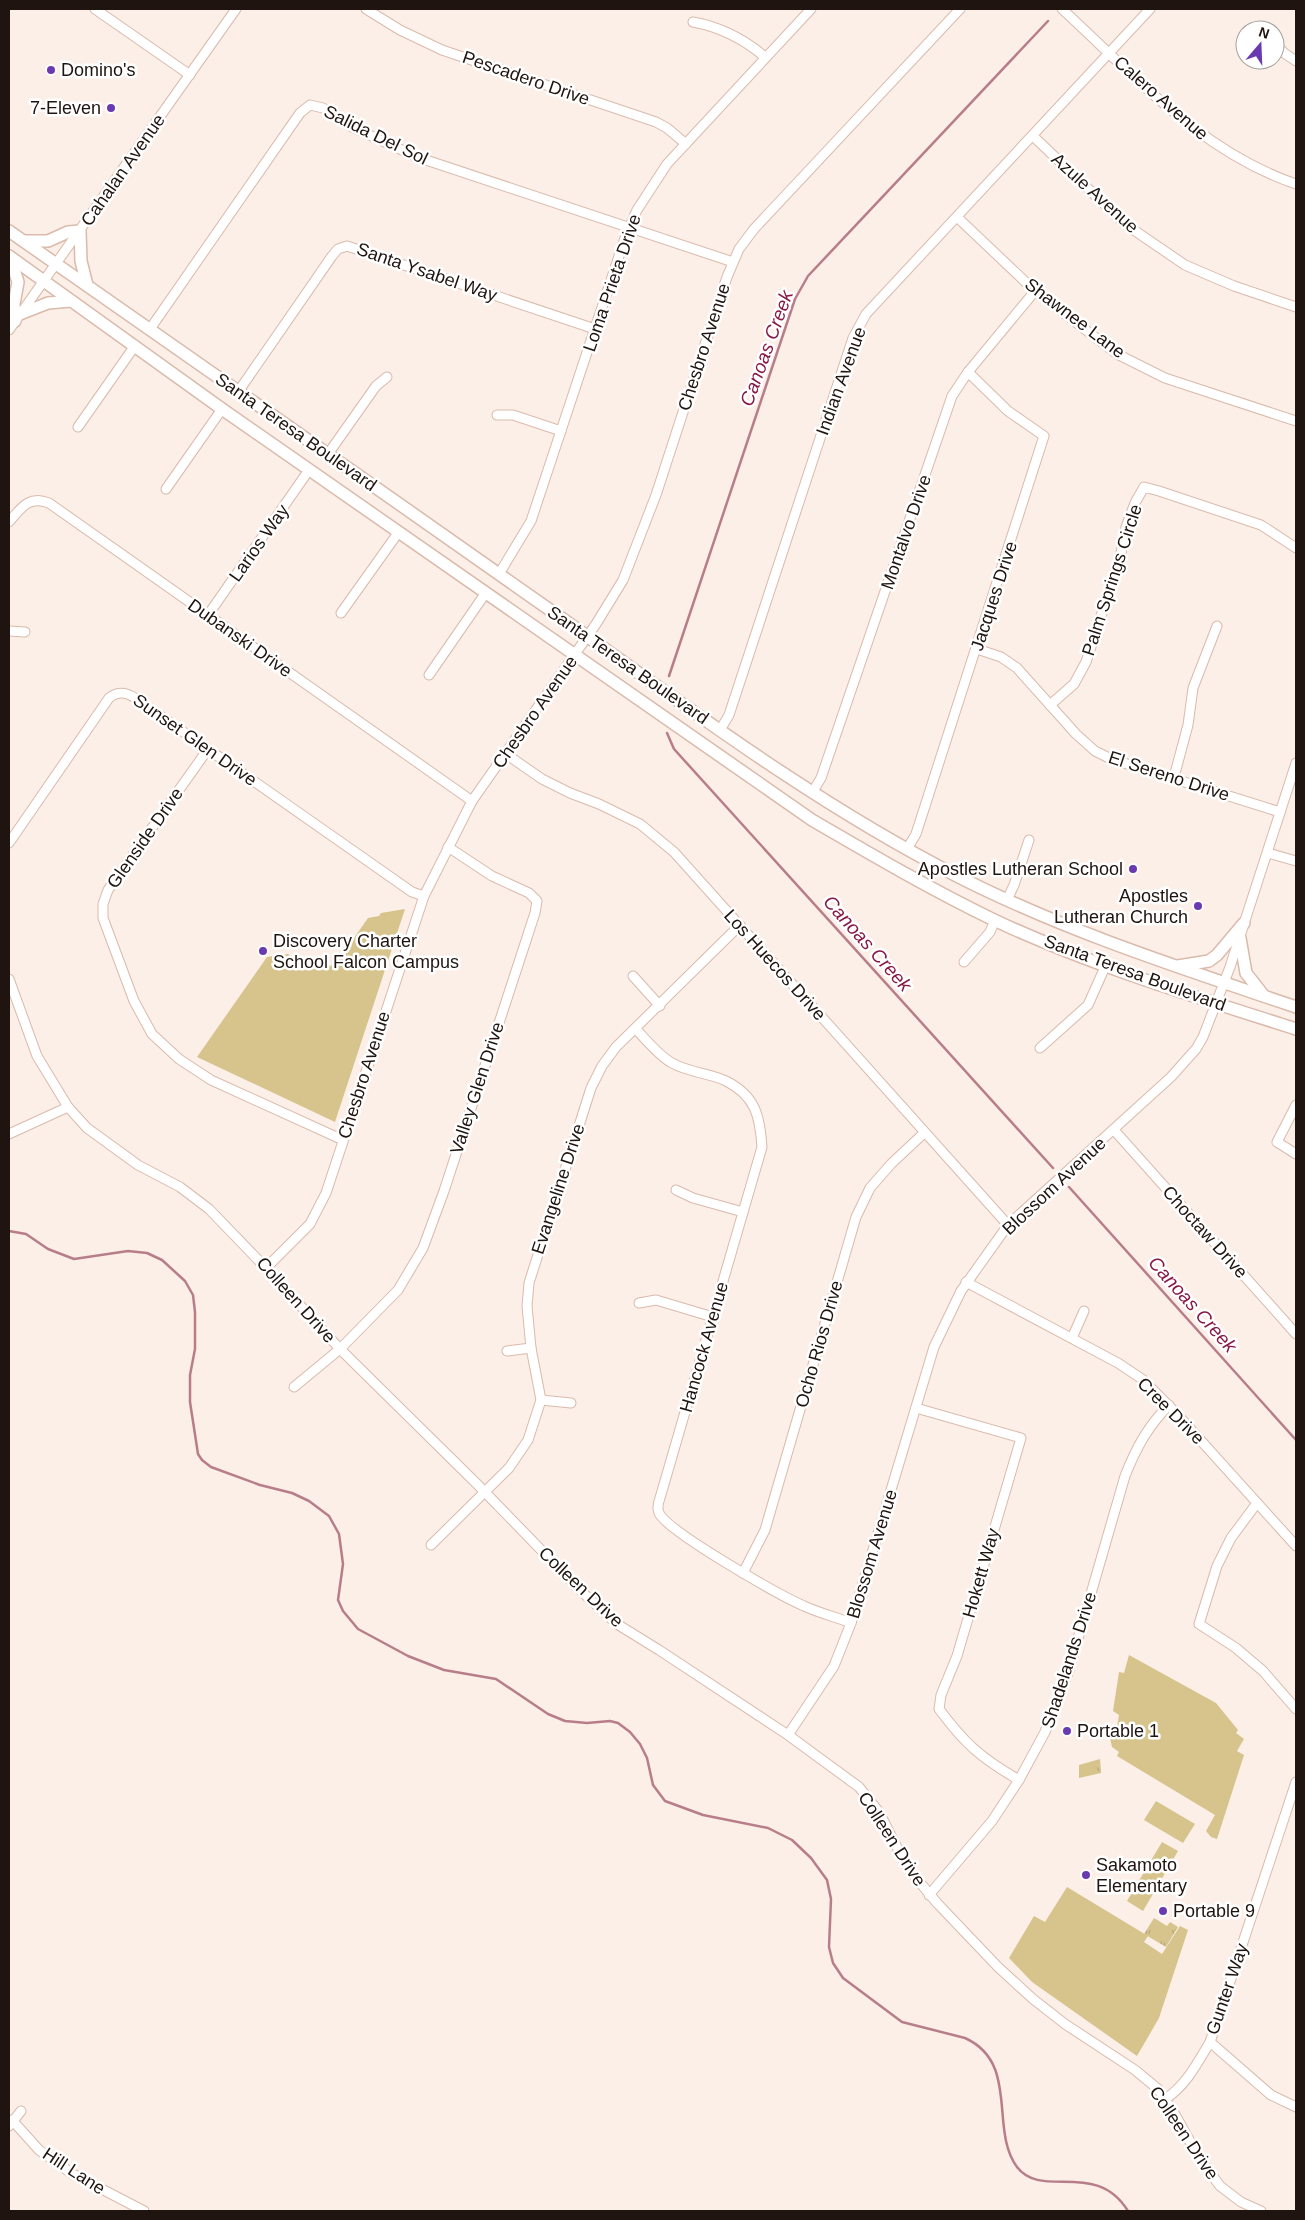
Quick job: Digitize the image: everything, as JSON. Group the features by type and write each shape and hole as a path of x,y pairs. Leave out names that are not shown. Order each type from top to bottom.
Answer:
{"main road":[{"name":"Santa Teresa Boulevard","path":"9,231 812,793 907,850 1007,900 1089,935 1176,967 1296,1007"},
{"path":"24,241 48,240 68,232 80,231 81,261 87,285"},
{"path":"9,256 18,282 14,304 15,321 48,303 71,301"},
{"name":"Santa Teresa Boulevard","path":"9,256 134,347 398,533 812,820 910,877 996,920 1105,966 1296,1029"},
{"path":"1176,967 1209,960 1217,955 1244,923"},
{"path":"1240,938 1246,973 1266,997"}],"street":[{"path":"95,9 190,74"},
{"name":"Cahalan Avenue","path":"15,321 236,9"},
{"name":"Pescadero Drive","path":"366,9 400,30 442,50 656,122 667,128 686,144"},
{"name":"Loma Prieta Drive","path":"499,574 531,521 629,227 652,184 765,57 811,9"},
{"name":"Chesbro Avenue","path":"266,1268 310,1224 326,1194 424,896 448,847 472,801 588,637 626,571 656,494 732,262 754,229 960,9"},
{"name":"Calero Avenue","path":"1062,9 1181,120 1213,144 1248,164 1296,184"},
{"name":"Indian Avenue","path":"720,730 729,715 853,338 866,314 1150,9"},
{"path":"693,22 712,25 733,35 752,45 765,57"},
{"path":"1285,54 1296,61"},
{"name":"Salida Del Sol","path":"150,329 300,113 310,105 323,108 352,127 417,157 732,262"},
{"name":"Azule Avenue","path":"1033,136 1125,224 1185,265 1234,286 1296,306"},
{"name":"Shawnee Lane","path":"957,217 1035,291 1118,354 1165,378 1296,421"},
{"name":"Santa Ysabel Way","path":"238,392 332,256 338,249 347,246 595,329"},
{"name":"Montalvo Drive","path":"812,793 821,778 952,396 968,372 1035,291"},
{"path":"78,427 134,347"},
{"name":"Jacques Drive","path":"907,850 916,834 1044,436 1008,411 968,372"},
{"path":"328,454 376,386 387,377"},
{"path":"166,489 222,409"},
{"path":"497,415 513,415 561,431"},
{"name":"Larios Way","path":"208,615 310,470"},
{"name":"Palm Springs Circle","path":"1050,705 1074,684 1086,662 1120,558 1126,528 1135,503 1144,487 1261,525 1296,548"},
{"name":"Dubanski Drive","path":"9,522 22,506 30,501 40,500 49,503 472,801"},
{"path":"341,613 398,533"},
{"path":"429,675 486,594"},
{"path":"1174,777 1188,725 1193,688 1217,626"},
{"path":"9,631 25,632"},
{"name":"El Sereno Drive","path":"977,649 1000,657 1017,668 1095,751 1111,759 1174,777 1280,812"},
{"name":"Sunset Glen Drive","path":"9,843 109,698 114,694 128,694 412,892 424,896"},
{"name":"Glenside Drive","path":"208,749 108,890 102,904 103,918 134,1001 152,1034 178,1059 211,1080 343,1140"},
{"name":"Los Huecos Drive","path":"506,754 542,779 640,824 674,852 1008,1225"},
{"name":"Blossom Avenue","path":"788,1735 834,1666 851,1623 934,1346 966,1282 1008,1225 1171,1077 1196,1049 1203,1037 1240,938 1296,763"},
{"path":"1007,900 1014,885 1028,840"},
{"name":"Valley Glen Drive","path":"340,1349 398,1290 423,1248 444,1191 535,913 537,901 529,893 492,876 448,847"},
{"path":"1268,854 1296,860"},
{"path":"964,962 990,932 996,920"},
{"name":"Evangeline Drive","path":"431,1545 509,1468 528,1440 541,1400 531,1348 526,1306 528,1283 591,1088 616,1047 660,1006 740,925"},
{"path":"1040,1048 1088,1005 1105,966"},
{"path":"633,976 660,1006"},
{"name":"Colleen Drive","path":"9,979 37,1056 68,1107 87,1128 138,1165 180,1187 209,1209 340,1349 581,1591 617,1624 788,1735 859,1787 879,1812 907,1868 929,1895 998,1967 1033,1999 1065,2024 1135,2070 1158,2089 1198,2156 1220,2186 1242,2202 1261,2211"},
{"path":"9,1008 18,1004"},
{"name":"Hancock Avenue","path":"636,1029 670,1062 695,1073 726,1081 748,1097 760,1118 762,1147 658,1506 659,1514 664,1520 697,1544 743,1573 804,1606 851,1623"},
{"path":"1296,1105 1277,1142 1296,1154"},
{"path":"9,1134 68,1107"},
{"name":"Choctaw Drive","path":"1114,1130 1296,1334"},
{"name":"Ocho Rios Drive","path":"743,1573 765,1530 856,1216 870,1188 891,1164 924,1133"},
{"path":"676,1190 693,1198 743,1212"},
{"name":"Cree Drive","path":"966,1282 1118,1363 1142,1379 1169,1405 1296,1546"},
{"path":"639,1302 656,1300 713,1317"},
{"path":"1072,1338 1084,1311"},
{"path":"507,1351 531,1348"},
{"path":"294,1387 340,1349"},
{"path":"541,1400 571,1403"},
{"name":"Shadelands Drive","path":"929,1895 992,1822 1019,1780 1046,1732 1063,1688 1135,1450 1145,1434 1169,1405"},
{"name":"Hokett Way","path":"916,1408 1021,1438 957,1656 941,1695 939,1709 962,1738 986,1760 1019,1780"},
{"path":"1257,1504 1231,1538 1217,1566 1199,1624 1236,1648 1263,1671 1296,1709"},
{"name":"Gunter Way","path":"1165,2099 1174,2094 1192,2071 1210,2042 1296,1782"},
{"path":"1210,2042 1271,2095 1296,2107"},
{"path":"11,2123 21,2111"},
{"name":"Hill Lane","path":"11,2123 39,2150 71,2173 144,2211"}],"green space":[{"path":"405,909 335,1122 197,1057 267,957 288,954 309,969 335,965 368,918 379,916 381,913"},
{"path":"1129,1655 1216,1703 1238,1730 1236,1733 1244,1739 1237,1751 1244,1755 1217,1839 1211,1837 1206,1831 1215,1815 1117,1756 1119,1752 1112,1747 1110,1738 1117,1727 1119,1715 1113,1711 1119,1672 1124,1673"},
{"path":"1100,1759 1101,1773 1079,1778 1079,1765"},
{"path":"1156,1801 1195,1824 1183,1843 1144,1820"},
{"path":"1162,1842 1178,1851 1143,1911 1127,1901"},
{"path":"1067,1887 1148,1936 1144,1942 1162,1954 1180,1926 1188,1930 1159,2018 1137,2056 1032,1982 1009,1958 1034,1916 1045,1922"},
{"path":"1154,1918 1167,1926 1170,1922 1178,1927 1166,1947 1144,1934"}],"waterway":[{"name":"Canoas Creek","path":"669,676 795,299 808,276 1048,21"},
{"name":"Canoas Creek","path":"667,733 674,749 1053,1168"},
{"name":"Canoas Creek","path":"1069,1187 1296,1440"},
{"path":"9,1231 26,1234 48,1249 74,1259 128,1251 147,1253 162,1260 185,1281 193,1295 195,1349 190,1375 190,1402 198,1454 211,1467 260,1485 292,1493 309,1501 329,1516 339,1534 343,1564 338,1600 343,1611 358,1629 408,1656 444,1670 496,1679 548,1714 565,1721 587,1723 610,1721 618,1723 630,1732 640,1744 647,1758 653,1785 665,1801 703,1815 768,1828 792,1840 811,1858 827,1880 831,1899 829,1947 833,1963 843,1978 902,2022 965,2038 982,2049 992,2063 998,2080 1009,2152 1017,2167 1028,2176 1040,2180 1085,2183 1101,2187 1115,2196 1128,2211"}],"place":[{"name":"Domino's","path":"51,70"},
{"name":"7-Eleven","path":"111,108"},
{"name":"Apostles Lutheran School","path":"1133,869"},
{"name":"Apostles Lutheran Church","path":"1198,906"},
{"name":"Discovery Charter School Falcon Campus","path":"263,951"},
{"name":"Portable 1","path":"1067,1731"},
{"name":"Sakamoto Elementary","path":"1086,1875"},
{"name":"Portable 9","path":"1163,1911"}]}
